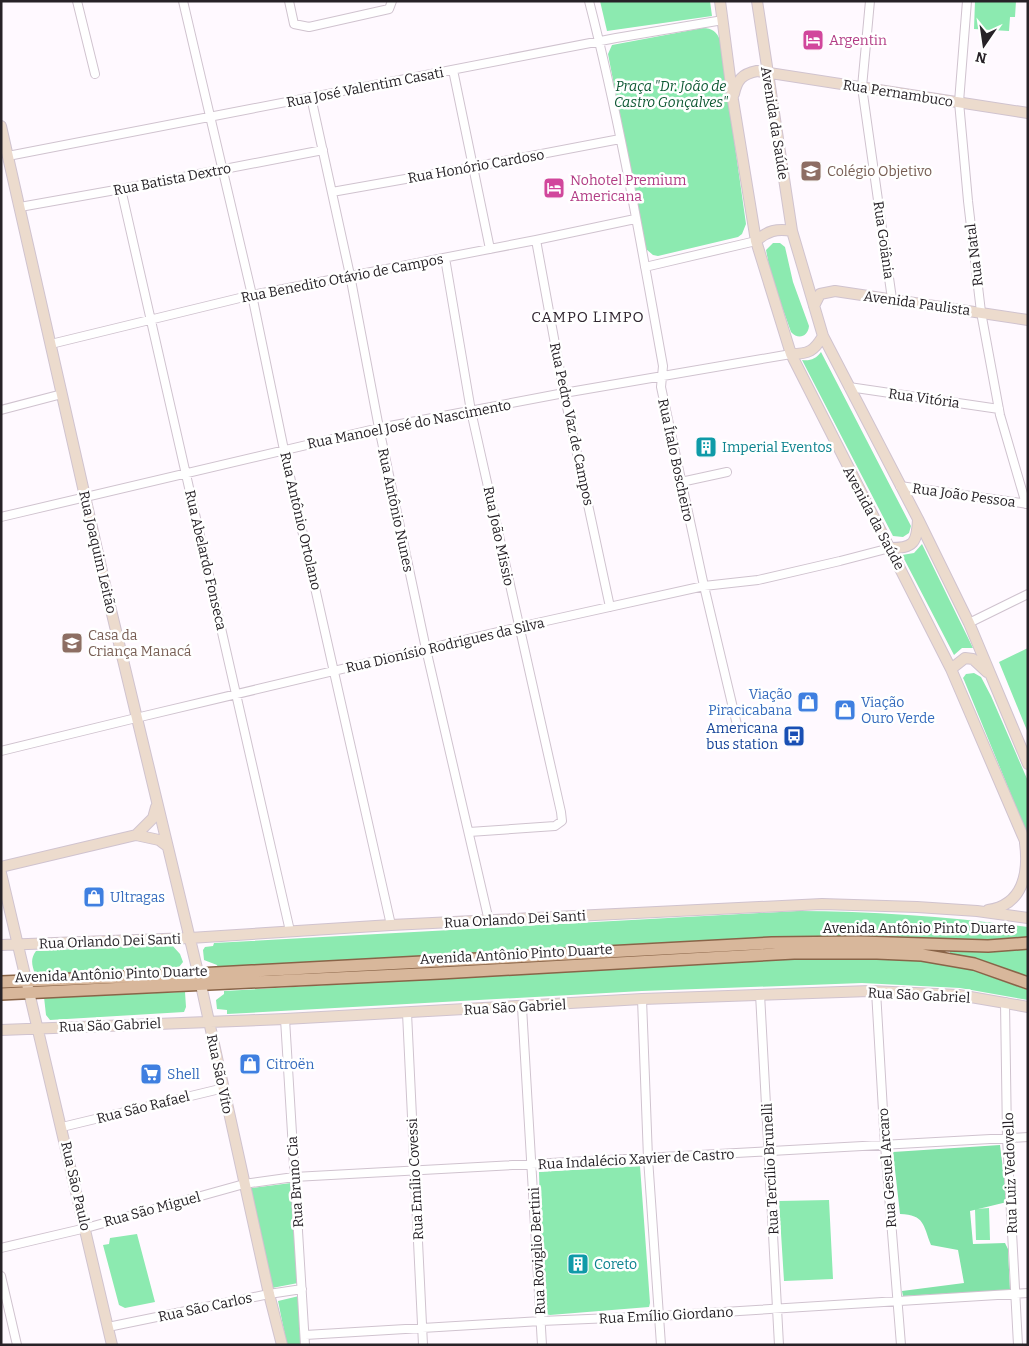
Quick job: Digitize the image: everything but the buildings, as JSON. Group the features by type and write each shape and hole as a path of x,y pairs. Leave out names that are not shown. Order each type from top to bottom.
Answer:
{"main road":[{"name":"Avenida da Saúde","path":"720,1 733,100 756,241 791,354 837,448 951,669 1026,845 1028,868 1020,890 998,909 977,912"},
{"name":"Avenida da Saúde","path":"757,1 792,231 823,336 918,519 969,623 1028,764"},
{"name":"Rua Pernambuco","path":"733,100 736,84 744,75 757,71 1028,113"},
{"name":"Rua Joaquim Leitão","path":"1,126 156,804"},
{"path":"756,241 772,231 782,229 792,231"},
{"name":"Avenida Paulista","path":"814,306 820,294 829,291 1028,320"},
{"path":"791,354 803,354 812,351 823,336"},
{"path":"890,548 910,546 915,540 918,519"},
{"path":"951,669 965,658 973,659 991,677"},
{"path":"136,835 154,818 156,804"},
{"name":"Rua São Vito","path":"156,804 190,938 244,1184 282,1345"},
{"path":"1,866 136,835 159,840 166,846"},
{"name":"Rua São Paulo","path":"1,873 112,1345"},
{"name":"Rua Orlando Dei Santi","path":"1,945 190,938 391,925 822,904 917,907 1028,918"},
{"name":"Avenida Antônio Pinto Duarte","path":"199,980 772,943 859,942 988,946 1028,943"},
{"name":"Avenida Antônio Pinto Duarte","path":"1,982 28,986 794,953 877,953 943,958 980,966 1028,983"},
{"name":"Avenida Antônio Pinto Duarte","path":"1,994 28,986"},
{"name":"Rua São Gabriel","path":"1,1030 285,1019 642,999 876,991 959,995 1028,1007"}],"street":[{"path":"77,1 95,74"},
{"name":"Rua Antônio Ortolano","path":"183,1 252,295 284,450 391,925"},
{"path":"289,1 294,24 309,27 390,5"},
{"name":"Rua Ítalo Boscheiro","path":"589,1 600,42 645,267 663,366 661,387 704,586 738,729"},
{"name":"Rua Goiânia","path":"870,1 862,87 892,299"},
{"name":"Rua Natal","path":"967,1 959,102 981,312 999,408 1027,504"},
{"name":"Rua José Valentim Casati","path":"8,156 723,20"},
{"path":"453,70 490,249"},
{"name":"Rua Antônio Nunes","path":"311,98 350,275 379,428 426,649 489,921"},
{"name":"Rua Honório Cardoso","path":"332,192 620,140"},
{"name":"Rua Batista Dextro","path":"20,207 121,190 323,150"},
{"name":"Rua Abelardo Fonseca","path":"121,190 290,931"},
{"name":"Rua Benedito Otávio de Campos","path":"51,344 252,295 635,219"},
{"name":"Rua Pedro Vaz de Campos","path":"536,240 564,393 610,607"},
{"path":"645,267 756,241"},
{"name":"Rua João Missio","path":"445,258 471,412 562,821 555,826 468,832"},
{"name":"Rua Manoel José do Nascimento","path":"1,517 85,499 379,428 564,393 791,354"},
{"name":"Rua Vitória","path":"849,387 999,408"},
{"path":"1,410 62,394"},
{"path":"681,482 727,472"},
{"name":"Rua João Pessoa","path":"900,486 1027,504"},
{"name":"Rua Dionísio Rodrigues da Silva","path":"1,751 519,627 704,586 750,582 840,562 890,548"},
{"path":"969,623 1028,594"},
{"name":"Rua Gesuel Arcaro","path":"876,991 884,1145 901,1345"},
{"name":"Rua Tercílio Brunelli","path":"760,994 779,1345"},
{"path":"642,999 648,1158 661,1345"},
{"name":"Rua Luiz Vedovello","path":"1005,1002 1007,1138 1018,1345"},
{"name":"Rua Roviglio Bertini","path":"522,1007 542,1345"},
{"name":"Rua Emílio Covessi","path":"408,1013 423,1345"},
{"name":"Rua Bruno Cia","path":"285,1019 305,1345"},
{"name":"Rua São Rafael","path":"62,1127 224,1088"},
{"name":"Rua Indalécio Xavier de Castro","path":"244,1184 294,1177 1028,1137"},
{"name":"Rua São Miguel","path":"1,1248 86,1228 244,1184"},
{"path":"1,1276 17,1345"},
{"name":"Rua São Carlos","path":"108,1327 302,1289"},
{"name":"Rua Emílio Giordano","path":"305,1335 659,1316 1028,1293"}],"green space":[{"path":"600,1 710,1 712,16 607,31"},
{"path":"975,1 1016,1 1015,17 1010,17 1009,31 974,29"},
{"name":"Praça \"Dr. João de Castro Gonçalves\"","path":"703,28 714,31 720,40 746,224 742,234 738,237 658,256 653,255 646,249 608,54 612,45"},
{"path":"773,243 780,243 785,247 793,282 809,326 807,333 800,337 791,332 771,276 766,250"},
{"path":"821,352 911,526 909,533 903,537 893,536 802,360 813,359"},
{"path":"922,544 973,648 962,648 954,655 902,555 914,553"},
{"path":"1028,648 1028,733 999,662"},
{"path":"974,673 981,677 991,696 1028,781 1028,836 963,678 966,674"},
{"path":"797,911 884,913 999,923 1028,927 1028,937 986,940 858,936 771,938 218,968 217,965 204,960 203,950 205,947 213,946 214,943"},
{"path":"171,944 180,954 183,962 179,967 35,974 32,965 32,959 36,951"},
{"path":"1028,949 1028,978 986,962 950,953 950,951"},
{"path":"876,957 922,960 969,969 1028,990 1028,1000 960,988 862,983 642,991 227,1014 227,1010 217,1009 216,1000 224,994 224,991 795,958"},
{"path":"185,992 186,1007 184,1012 50,1020 46,1015 44,997"},
{"path":"1000,1145 1007,1202 970,1211 973,1244 1005,1243 1008,1249 1010,1290 903,1296 902,1291 964,1283 958,1250 931,1245 919,1219 914,1216 900,1214 893,1152"},
{"path":"640,1166 649,1307 546,1314 543,1310 539,1172"},
{"path":"291,1183 298,1283 272,1288 251,1188"},
{"path":"829,1200 833,1279 784,1281 779,1201"},
{"path":"989,1208 990,1240 976,1240 975,1209"},
{"path":"137,1234 155,1302 125,1308 119,1305 103,1245 109,1244 110,1238"},
{"path":"299,1296 301,1345 287,1345 278,1301"}],"place":[{"name":"Argentin","path":"813,40"},
{"name":"Colégio Objetivo","path":"811,171"},
{"name":"Nohotel Premium Americana","path":"554,188"},
{"name":"Imperial Eventos","path":"706,447"},
{"name":"Casa da Criança Manacá","path":"72,643"},
{"name":"Viação Piracicabana","path":"808,702"},
{"name":"Viação Ouro Verde","path":"845,710"},
{"name":"Americana bus station","path":"794,736"},
{"name":"Ultragas","path":"94,897"},
{"name":"Citroën","path":"250,1064"},
{"name":"Shell","path":"151,1074"},
{"name":"Coreto","path":"578,1264"}],"district":[{"name":"CAMPO LIMPO","path":"588,317"}]}
